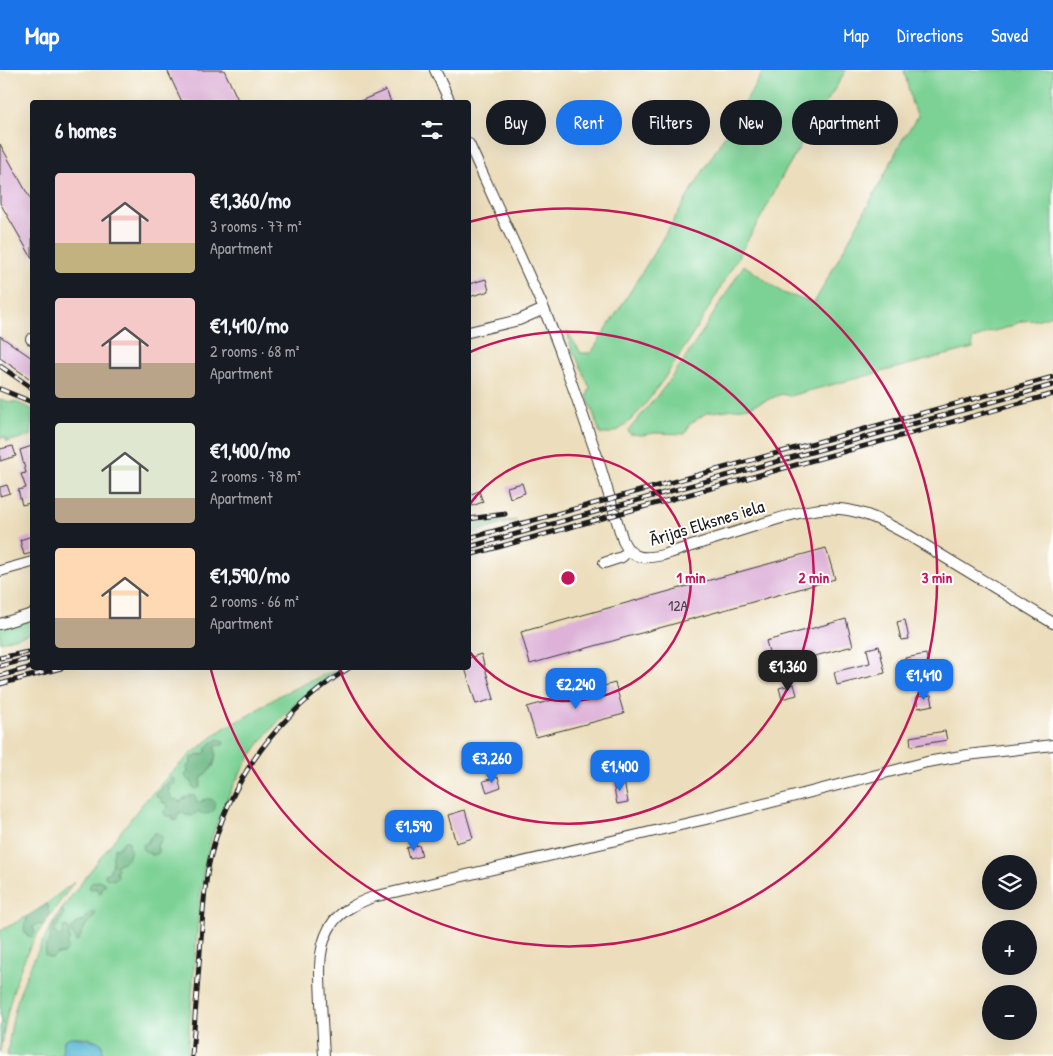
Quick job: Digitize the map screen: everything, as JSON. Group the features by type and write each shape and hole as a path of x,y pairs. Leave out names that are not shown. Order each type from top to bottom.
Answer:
{"street":[{"path":"435,70 449,100"},
{"name":"Ārijas Elksnes iela","path":"471,148 544,309 597,456 623,541 632,554 640,558 652,558 796,514 823,509 849,510 867,514 885,522 1053,623"},
{"path":"471,332 519,320 544,309"},
{"path":"604,563 622,557 629,550"},
{"path":"0,571 30,563"},
{"path":"0,624 30,615"},
{"path":"324,1056 319,967 322,949 327,931 334,920 357,903 372,897 401,890 706,819 927,762 967,755 1053,745"}],"green space":[{"path":"764,70 846,70 828,100 792,100 792,145 801,145 710,306 674,364 638,413 622,428 610,433 600,434 587,396 590,388 572,351 567,331 581,353 591,353 720,143 720,145 782,145 782,100 746,100"},
{"path":"904,70 1053,70 1053,315 1036,320 1022,321 990,332 972,340 973,348 789,396 782,394 749,407 706,413 689,425 685,434 630,434 628,431 666,385 692,348 744,265 783,293 814,303 902,140 918,116 912,104"},
{"path":"0,399 13,403 13,401 30,408 30,436 7,442 6,438 2,437 0,439"},
{"path":"517,520 471,533 471,525"},
{"path":"30,618 30,634 0,642 0,626"},
{"path":"340,670 296,704 263,739 240,773 222,809 208,853 200,896 187,1056 103,1056 102,1044 83,1037 73,1037 64,1040 62,1056 7,1056 17,1002 33,960 54,921 54,927 50,932 51,937 45,953 63,954 67,944 64,930 61,937 53,933 64,914 62,909 93,867 143,803 191,754 224,728 280,695 328,673","holes":["214,742 215,761 213,767 202,777 200,787 187,779 186,775 191,764 191,758 205,753 211,743","169,781 172,785 169,788 173,800 176,799 180,802 185,797 196,800 199,803 204,799 186,815 182,812 177,816 169,815 167,804 162,802 160,797 165,785","150,837 161,842 157,844 159,852 157,854 149,854 147,851 147,843","120,847 123,862 116,864 116,872 106,874 111,869 115,848","89,914 95,915 86,924 79,936 73,935 74,928 87,918"]},
{"path":"218,739 224,741 223,745 215,746 213,764 202,777 200,787 196,789 192,787 192,782 185,775 188,772 187,766 191,764 193,757 202,755"},
{"path":"172,778 175,780 175,783 169,789 173,800 176,799 180,802 187,797 195,796 199,803 205,799 210,799 214,801 215,809 207,814 200,813 199,811 192,816 181,812 178,814 176,821 173,820 173,816 164,814 164,811 168,808 167,804 162,802 160,797 156,797 162,787"},
{"path":"154,833 161,835 163,840 157,844 159,851 157,854 152,855 142,849"},
{"path":"124,841 129,842 129,856 126,860 116,865 118,876 112,880 110,878 107,879 105,874 110,872 110,868 113,865 115,848 120,847"},
{"path":"99,880 106,884 102,888 101,893 96,888 89,888 93,881 98,882"},
{"path":"74,882 49,917 45,905"},
{"path":"45,905 49,907 49,916 44,924 35,925 33,928 35,931 34,935 31,937 26,935 24,929 26,917"},
{"path":"62,909 64,914 53,933 61,937 64,930 63,927 67,926 70,932 70,939 67,944 68,949 63,954 57,954 50,958 45,955 46,945 50,939 50,932 54,927 54,921"},
{"path":"94,911 94,916 86,924 79,940 76,942 71,929 79,922 84,921"},
{"path":"26,917 27,920 24,927 33,928 35,925 44,924 20,970 6,1018 0,1052 0,1026 2,1024 0,1016 0,931"}],"water":[{"path":"70,1037 98,1041 102,1047 103,1056 62,1056 64,1042"}],"building":[{"path":"167,70 224,70 238,100 181,100"},
{"path":"386,90 390,100 363,100"},
{"path":"0,144 30,198 30,255 0,203"},
{"path":"486,279 489,291 471,296 471,283"},
{"path":"0,336 30,357 30,379 0,358"},
{"path":"13,446 16,456 0,461 0,449"},
{"path":"30,447 30,503 22,505 18,490 26,488 21,474 26,473 20,450"},
{"path":"522,483 525,493 510,498 507,487"},
{"path":"7,485 10,493 0,496 0,487"},
{"path":"479,491 483,502 471,506 471,494"},
{"path":"30,537 30,554 24,555 20,540"},
{"path":"826,548 835,579 530,664 521,632"},
{"path":"846,619 853,646 773,667 766,641"},
{"path":"905,620 909,639 901,640 897,622"},
{"path":"879,646 885,673 837,685 834,672 870,663 867,649"},
{"path":"481,654 494,699 476,704 466,670 471,670 471,657"},
{"path":"926,654 928,664 908,668 905,658"},
{"path":"615,683 624,714 536,737 527,707"},
{"path":"794,684 797,695 782,699 779,688"},
{"path":"931,695 933,705 918,708 916,697"},
{"path":"945,731 947,740 911,746 910,737"},
{"path":"498,777 501,787 487,792 483,781"},
{"path":"624,781 628,802 617,804 613,783"},
{"path":"465,810 473,838 456,843 448,815"},
{"path":"419,845 422,856 410,859 407,848"}],"railway":[{"path":"0,366 30,387"},
{"path":"471,537 1053,377"},
{"path":"471,546 1053,385"},
{"path":"0,389 30,401"},
{"path":"471,554 1053,394"},
{"path":"471,519 505,514"},
{"path":"0,658 28,652"},
{"path":"0,666 30,658"},
{"path":"0,676 30,668"},
{"path":"0,684 53,670"},
{"path":"192,1056 205,889 210,859 230,802 244,775 280,727 301,705 346,670"}]}
